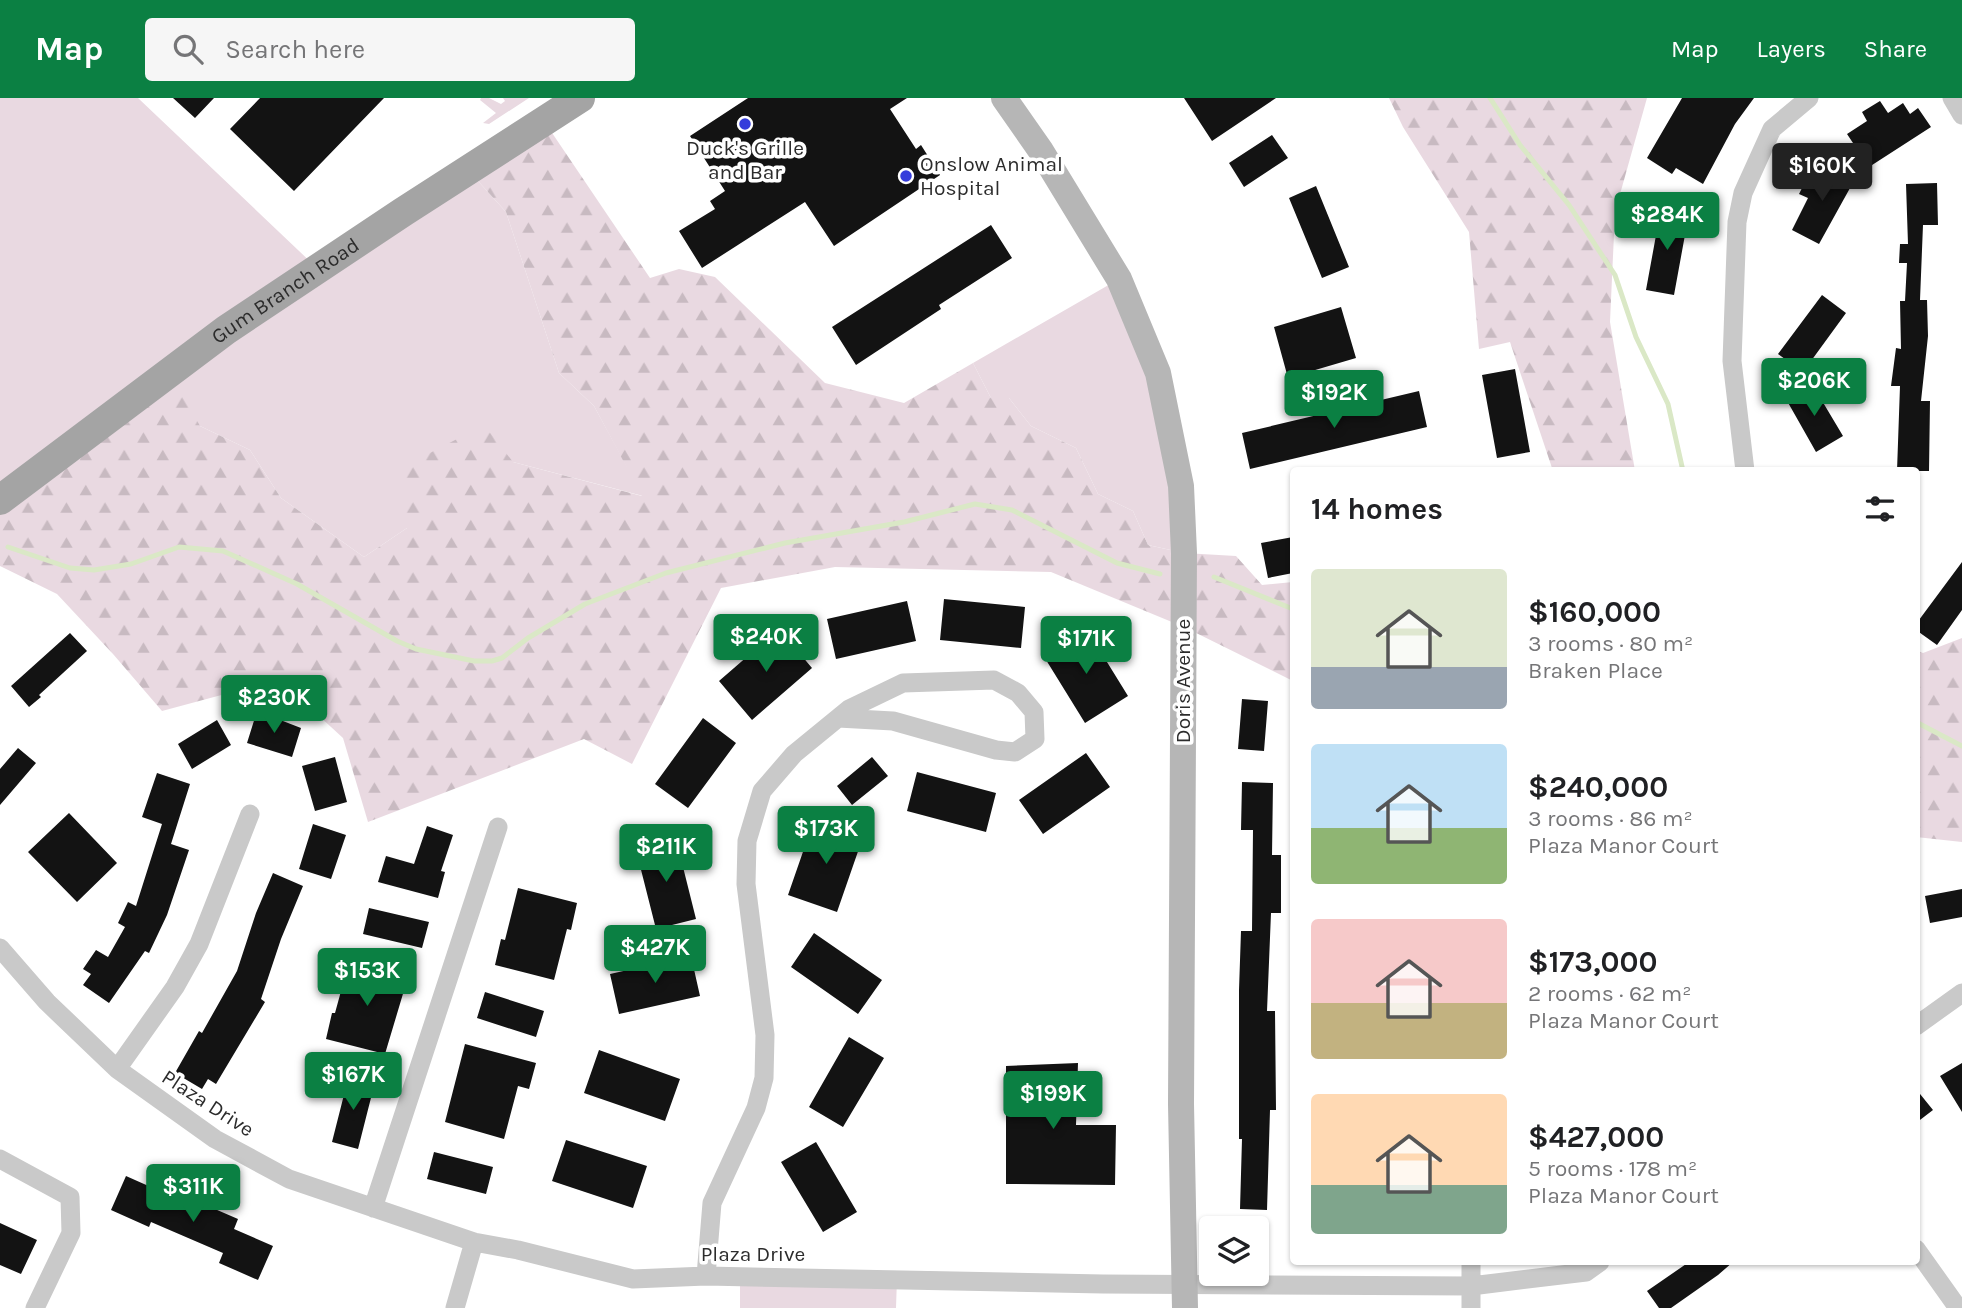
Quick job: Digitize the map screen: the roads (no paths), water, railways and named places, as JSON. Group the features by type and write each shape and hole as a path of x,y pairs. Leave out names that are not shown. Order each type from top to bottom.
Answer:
{"main road":[{"name":"Gum Branch Road","path":"0,499 226,330 580,98"}],"street":[{"name":"Doris Avenue","path":"1004,98 1041,151 1100,246 1129,300 1161,381 1181,486 1184,553 1181,1104 1185,1295"},
{"path":"1745,467 1732,361 1737,222 1743,193 1772,130 1810,98"},
{"path":"1952,98 1962,115"},
{"path":"706,1276 712,1203 756,1108 764,1077 765,1035 746,884 747,841 762,791 794,754 838,718 849,709 903,683 993,680 1018,693 1034,712 1035,740 1014,752 996,750 893,721 838,718"},
{"path":"117,1069 175,987 199,944 250,814"},
{"path":"373,1208 498,827"},
{"name":"Plaza Drive","path":"0,948 47,1002 117,1069 215,1139 289,1179 474,1242 518,1250 633,1279 706,1276 1103,1284 1185,1295 1471,1286 1586,1272 1596,1265"},
{"path":"1920,1023 1962,993"},
{"path":"0,1159 70,1196 71,1233 35,1308"},
{"path":"455,1308 474,1242"},
{"path":"1920,1255 1958,1308"},
{"path":"1471,1265 1471,1308"}],"waterway":[{"path":"1490,98 1520,145 1569,205 1615,275 1636,337 1668,404 1682,467"},
{"path":"8,547 70,568 94,570 131,564 179,547 223,551 297,584 397,641 416,649 474,661 502,658 528,638 585,604 666,573 785,543 904,522 975,504 1012,510 1117,563 1160,574"},
{"path":"1214,577 1290,608"},
{"path":"1920,724 1962,746"}],"place":[{"name":"Duck's Grille and Bar","path":"745,124"},
{"name":"Onslow Animal Hospital","path":"906,176"}]}
